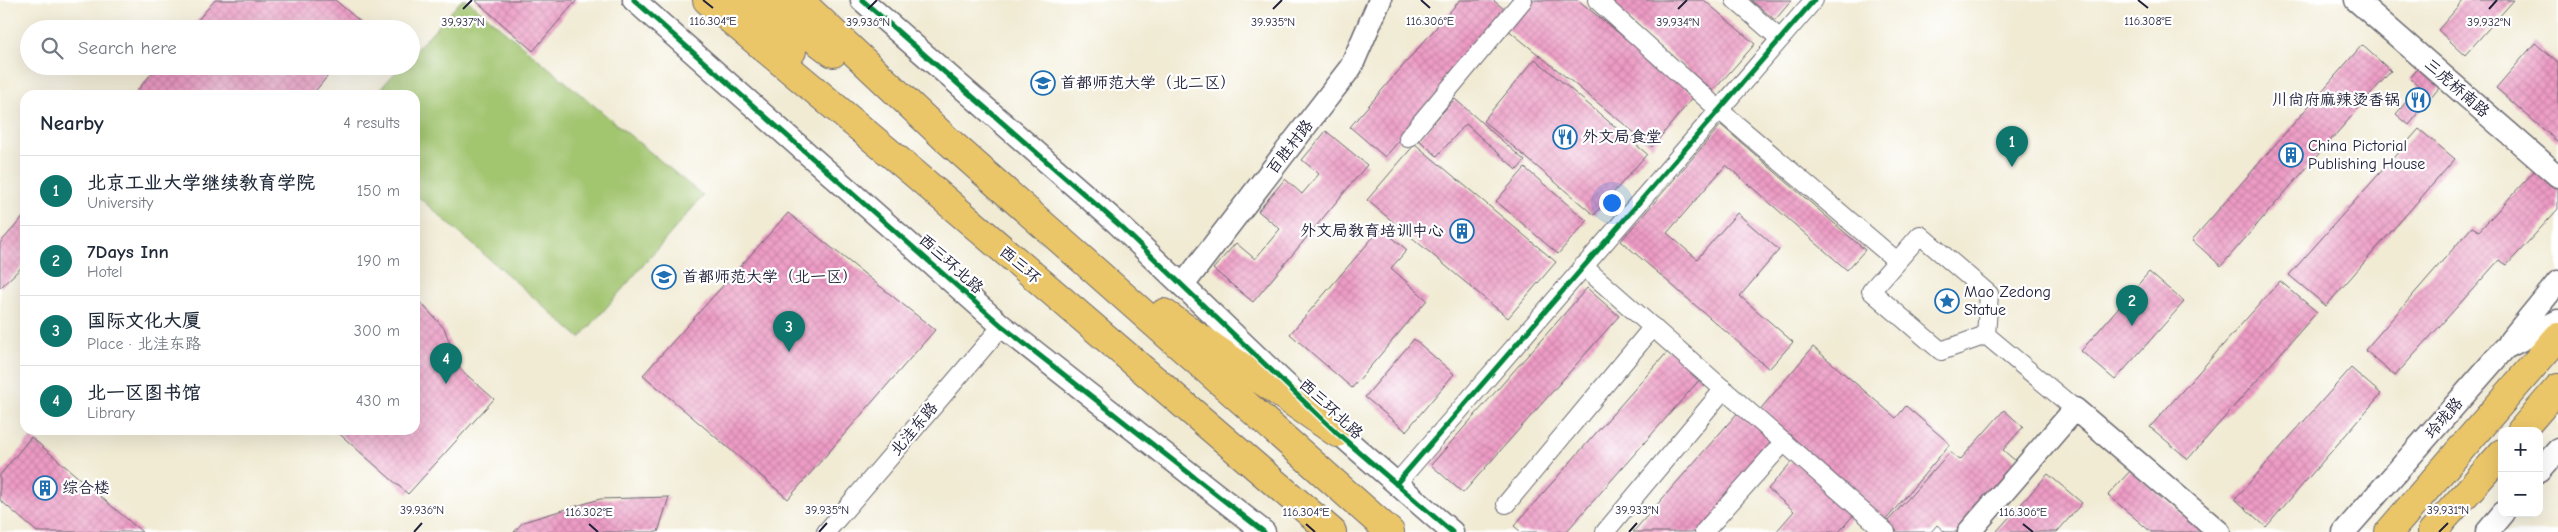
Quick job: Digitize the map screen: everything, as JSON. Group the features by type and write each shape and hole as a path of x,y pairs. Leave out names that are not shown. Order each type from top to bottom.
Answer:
{"main road":[{"name":"西三环","path":"707,0 915,174 1332,532"},
{"path":"799,0 944,137 1390,532"},
{"path":"749,1 915,174"},
{"path":"749,1 944,137"},
{"path":"1060,239 1337,434"},
{"path":"2389,532 2558,337"},
{"path":"2525,427 2556,395"},
{"path":"2432,532 2498,457"}],"street":[{"name":"西三环北路","path":"634,0 1002,326 1264,532"},
{"name":"西三环北路","path":"862,0 1117,224 1337,434 1452,532"},
{"name":"百胜村路","path":"1183,285 1352,67 1380,0"},
{"path":"1408,138 1523,0"},
{"path":"1597,0 1718,109 1897,261"},
{"path":"1734,0 1780,39"},
{"path":"1396,484 1814,0"},
{"name":"三虎桥南路","path":"2356,0 2558,176"},
{"path":"1920,235 1989,294 1986,335 1941,351 1871,291 1920,235"},
{"path":"1583,266 1886,532"},
{"path":"2504,348 2558,282"},
{"name":"玲珑路","path":"2344,532 2504,348 2558,321"},
{"name":"北洼东路","path":"826,532 1002,326"},
{"path":"1506,504 1653,327"},
{"path":"1986,335 2075,408 2219,532"},
{"path":"1605,532 1724,390"},
{"path":"1969,532 2075,408"},
{"path":"1704,532 1784,442"},
{"path":"2543,467 2558,450"},
{"path":"2487,532 2500,517"}],"green space":[{"path":"462,0 467,0 703,196 580,338 420,198 420,90 379,90 393,75 420,75 420,45"}],"building":[{"path":"215,0 335,0 358,20 198,20"},
{"path":"475,0 577,0 533,51"},
{"path":"1460,0 1493,0 1510,14 1385,157 1350,127"},
{"path":"1531,0 1578,0 1695,95 1652,147 1507,29"},
{"path":"1616,0 1704,0 1755,44 1713,91 1612,4"},
{"path":"1751,0 1792,0 1775,20"},
{"path":"2464,0 2514,0 2465,55 2438,30"},
{"path":"2535,43 2558,63 2558,142 2496,88"},
{"name":"China Pictorial Publishing House","path":"2362,45 2391,71 2221,266 2192,240"},
{"name":"外文局食堂","path":"1535,59 1647,154 1594,215 1483,121"},
{"name":"川尚府麻辣烫香锅","path":"2421,65 2443,83 2409,125 2396,114 2419,86 2410,78"},
{"path":"150,75 329,75 316,90 138,90"},
{"path":"1455,99 1525,161 1517,170 1466,124 1437,156 1418,139"},
{"path":"1721,125 1865,250 1847,270 1726,165 1667,233 1697,259 1737,213 1779,250 1740,296 1793,342 1769,369 1621,241"},
{"path":"2419,129 2455,159 2326,306 2289,275"},
{"path":"1326,131 1367,165 1253,302 1213,269 1236,243 1255,259 1280,229 1258,211 1285,179 1302,194 1319,174 1302,160"},
{"name":"外文局教育培训中心","path":"1415,144 1556,262 1508,318 1367,200"},
{"path":"1525,168 1587,221 1558,254 1496,201"},
{"path":"2536,169 2558,187 2558,209 2507,265 2499,260 2395,376 2365,350 2472,227 2479,231"},
{"path":"788,213 935,330 788,499 643,375"},
{"path":"20,221 20,269 0,288 0,243"},
{"path":"1381,228 1407,250 1391,268 1427,300 1352,388 1290,334"},
{"path":"2149,272 2184,302 2115,380 2081,351"},
{"path":"2280,281 2317,312 2188,459 2150,427"},
{"path":"1587,288 1619,316 1463,493 1431,465"},
{"path":"420,303 444,328 460,369 494,399 408,494 341,435 420,435"},
{"path":"1414,339 1454,374 1406,431 1365,397"},
{"path":"1813,347 1896,418 1906,406 1950,444 1885,521 1757,413"},
{"path":"1670,349 1702,377 1566,532 1521,532 1514,526"},
{"path":"2351,368 2381,394 2266,527 2235,499"},
{"path":"1741,409 1784,442 1704,532 1633,532"},
{"path":"2004,410 2023,427 2003,450 2018,463 1957,532 1945,532 1937,525 1931,532 1898,532 1887,522 1950,452 1960,460"},
{"name":"综合楼","path":"31,437 142,532 37,532 0,500 0,475"},
{"path":"1794,459 1856,512 1839,532 1776,532 1794,511 1768,489"},
{"path":"2131,470 2203,532 2151,532 2108,495"},
{"path":"2048,474 2082,503 2057,532 1996,532"},
{"path":"669,497 658,532 514,532 523,522 600,499"}],"cycle path":[{"path":"634,0 1002,326 1264,532"},
{"path":"862,0 1117,223 1337,433 1452,532"},
{"path":"1396,484 1814,0"}],"place":[{"name":"首都师范大学（北二区）","path":"1043,83"},
{"name":"川尚府麻辣烫香锅","path":"2418,100"},
{"name":"外文局食堂","path":"1565,137"},
{"name":"China Pictorial Publishing House","path":"2291,155"},
{"name":"北京工业大学继续教育学院","path":"2012,167"},
{"name":"外文局教育培训中心","path":"1462,231"},
{"name":"首都师范大学（北一区）","path":"664,277"},
{"name":"Mao Zedong Statue","path":"1947,301"},
{"name":"7Days Inn","path":"2132,326"},
{"name":"国际文化大厦","path":"789,352"},
{"name":"北一区图书馆","path":"446,384"},
{"name":"综合楼","path":"45,488"}]}
